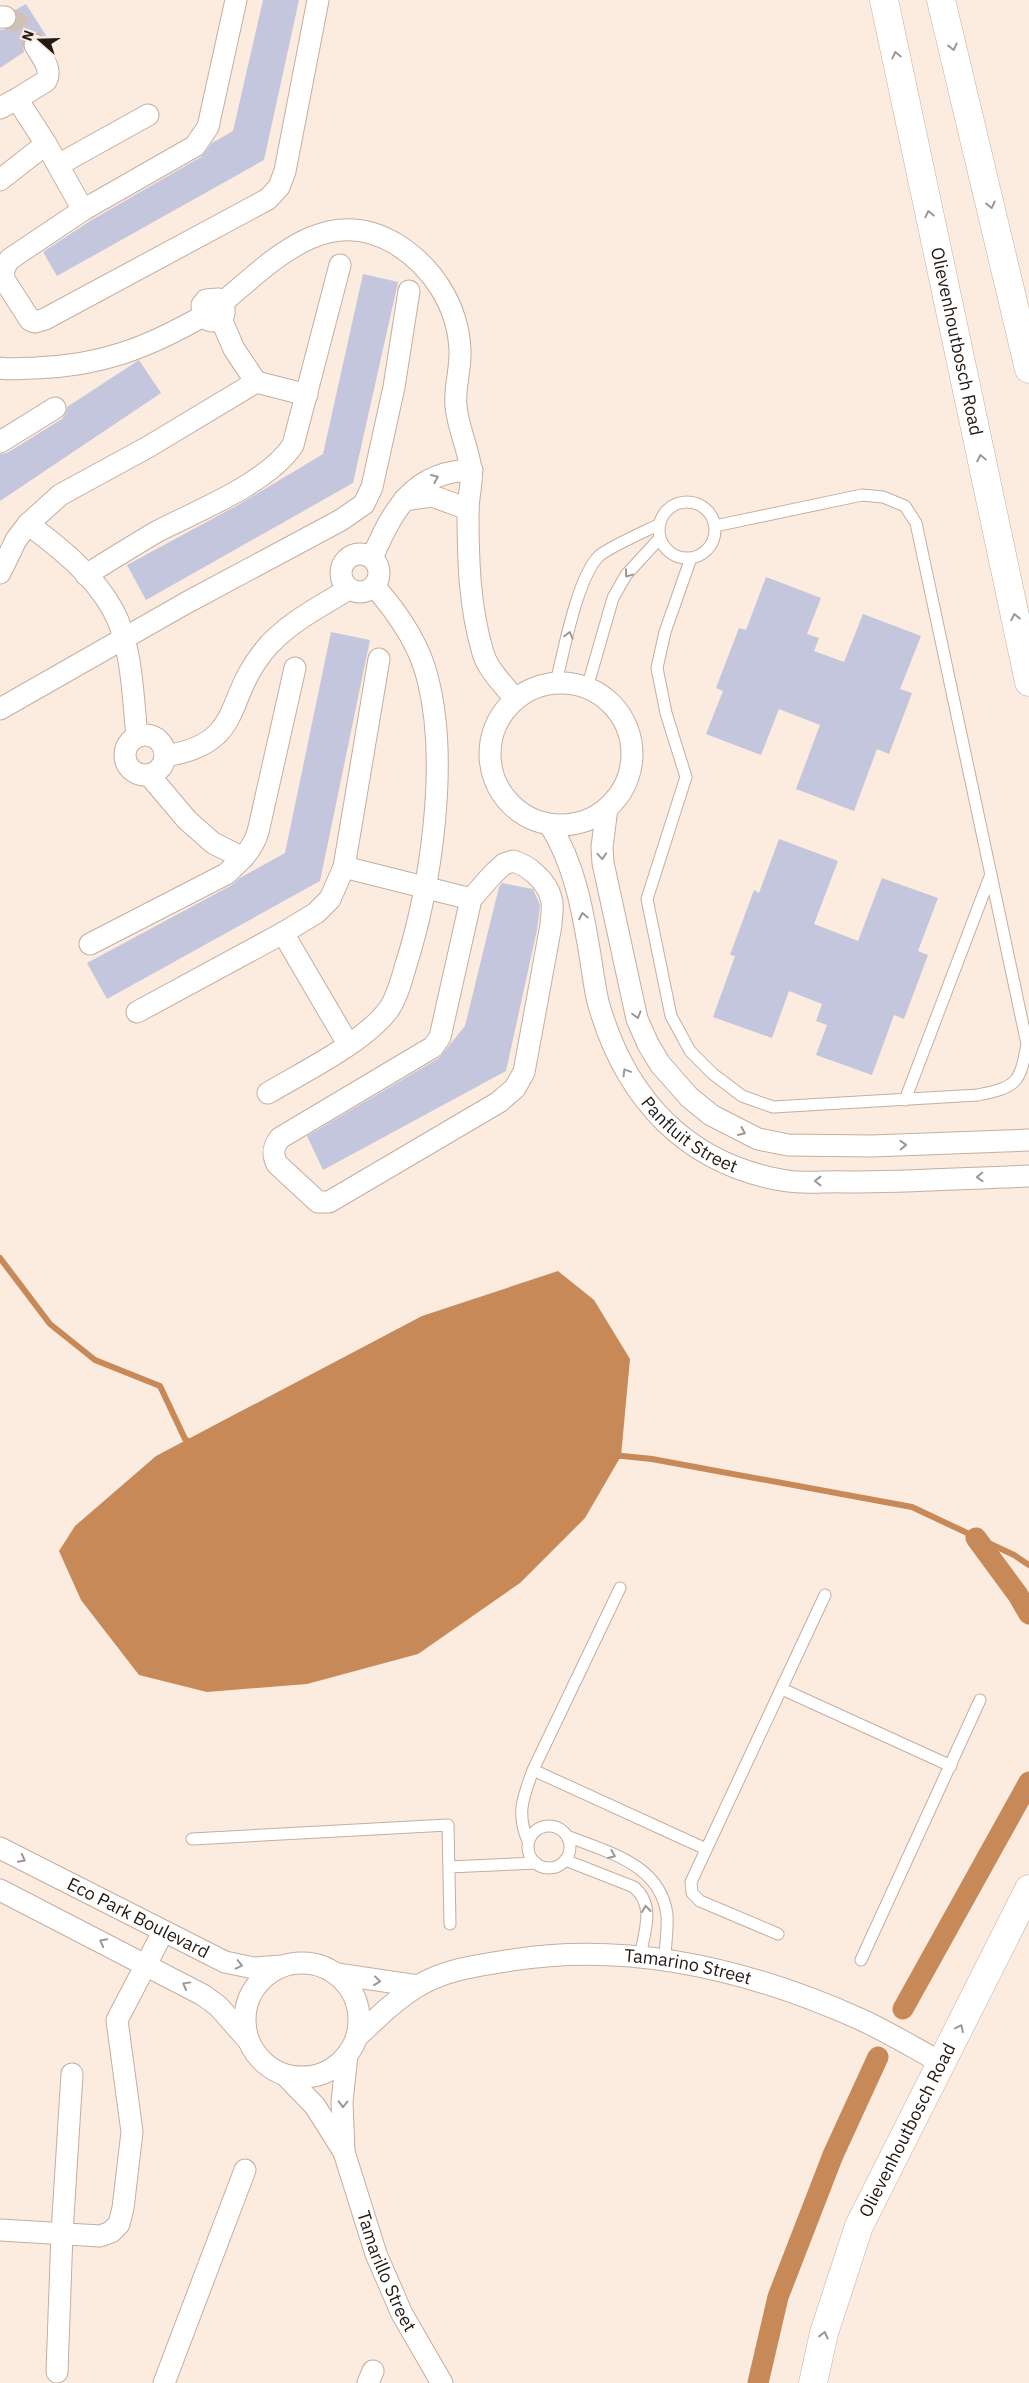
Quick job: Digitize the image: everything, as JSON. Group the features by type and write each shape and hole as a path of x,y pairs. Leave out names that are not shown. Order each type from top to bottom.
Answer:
{"main road":[{"name":"Olievenhoutbosch Road","path":"884,0 1029,682"},
{"path":"941,0 1029,369"},
{"name":"Olievenhoutbosch Road","path":"813,2383 824,2333 859,2226 1029,1889"}],"street":[{"path":"236,0 208,127 195,146 83,210 10,259 6,265 3,275 5,281 30,320 35,322 45,320 268,199 279,187 286,171 318,0"},
{"path":"34,45 47,67 48,77 46,81 8,104 46,144 83,210"},
{"path":"58,165 148,115"},
{"path":"0,180 46,144"},
{"path":"0,368 50,368 93,362 128,353 174,333 215,312 296,243 323,232 355,230 371,233 401,247 423,264 441,287 451,309 460,350 456,405 472,470 468,509 469,568 474,613 483,654 492,671 515,699"},
{"path":"86,575 274,467 285,457 293,445 340,265"},
{"path":"0,709 124,638 341,520 364,504 372,487 379,461 394,387 409,291"},
{"path":"215,312 234,349 256,382 307,395"},
{"path":"0,573 16,540 28,524 60,495 148,447 256,382"},
{"path":"0,442 55,408"},
{"path":"372,558 384,529 404,500 430,479 448,472 472,470"},
{"path":"404,500 432,496 468,509"},
{"path":"28,524 66,553 114,611 124,638 137,737"},
{"path":"358,554 372,558 379,572 374,586 362,592 349,589 341,576 345,562 358,554"},
{"path":"268,1093 374,1026 389,1009 397,994 411,950 424,888 432,832 437,762 428,680 413,640 388,602 374,586"},
{"path":"164,756 185,753 201,746 215,736 227,722 254,664 263,651 278,635 349,589"},
{"path":"137,1012 283,933 316,912 330,899 344,867 379,659"},
{"path":"90,944 226,874 254,846 295,668"},
{"name":"Panfluit Street","path":"556,682 578,684 599,693 616,707 627,726 632,748 630,770 622,791 608,808 590,819 571,825 550,825 528,818 509,804 496,784 490,762 491,738 500,717 515,699 534,687 556,682"},
{"path":"149,775 160,768 164,756 159,742 145,735 137,737 130,742 126,749 125,757 133,772 149,775 200,831 213,842 243,858"},
{"name":"Panfluit Street","path":"608,808 602,847 603,864 637,1019 648,1044 660,1064 688,1097 711,1114 758,1139 788,1145 872,1146 1029,1140"},
{"name":"Panfluit Street","path":"550,825 563,846 576,880 598,1001 624,1069 643,1098 671,1129 700,1151 756,1174 789,1181 866,1182 1029,1176"},
{"path":"513,861 531,870 551,897 551,925 524,1072 515,1088 485,1111 329,1202 318,1202 278,1164 274,1158 275,1144 280,1138 433,1047 440,1037 471,899 504,864 513,861"},
{"path":"344,867 471,899"},
{"path":"283,933 348,1044"},
{"name":"Eco Park Boulevard","path":"0,1848 162,1932 225,1962 254,1968 283,1966"},
{"name":"Eco Park Boulevard","path":"0,1890 147,1965 213,2002 248,2040"},
{"path":"0,2230 100,2236 111,2232 119,2224 123,2208 132,2132 117,2020 121,2008 147,1965 162,1932"},
{"name":"Tamarino Street","path":"352,2046 382,2013 418,1986 464,1967 536,1956 624,1954 710,1967 770,1984 863,2020 942,2063"},
{"path":"337,1974 349,1987 357,2002 360,2020 352,2046 335,2067 320,2075 303,2078 286,2076 270,2068 256,2055 248,2040 245,2017 250,1996 264,1978 283,1966 301,1963 320,1966 337,1974 418,1986"},
{"name":"Tamarillo Street","path":"352,2046 342,2102 344,2152 376,2254 402,2314 442,2383"},
{"path":"57,2372 62,2233 72,2074"},
{"name":"Tamarillo Street","path":"286,2076 314,2106 344,2152"},
{"path":"164,2383 245,2170"}],"lane":[{"path":"691,558 665,632 657,668 666,713 686,778 647,898 670,1016 690,1051 713,1074 742,1096 773,1107 905,1100 978,1094 1005,1089 1018,1079 1027,1044 916,523 905,506 884,497 862,495 715,526"},
{"path":"679,502 698,503 706,508 712,516 715,526 713,540 710,547 704,552 691,558 677,556 669,551 660,538 660,524 664,514 670,507 679,502"},
{"path":"556,682 588,573 600,556 660,524"},
{"path":"586,688 613,598 626,575 660,538"},
{"path":"905,1100 990,874"},
{"path":"528,1841 532,1834 546,1826 562,1830 570,1844 566,1860 552,1868 543,1867 530,1857 528,1841 521,1825 520,1811 533,1770 620,1588"},
{"path":"778,1934 700,1900 692,1893 691,1882 825,1595"},
{"path":"782,1689 951,1766"},
{"path":"861,1960 980,1700"},
{"path":"533,1770 706,1849"},
{"path":"192,1839 448,1825 450,1924"},
{"path":"567,1836 637,1865 649,1875 659,1892 667,1914 665,1961"},
{"path":"566,1860 634,1887 643,1894 648,1914 640,1957"},
{"path":"449,1867 536,1863"}],"shaded area":[{"path":"558,1271 594,1300 630,1359 621,1456 585,1518 520,1583 418,1654 307,1684 207,1692 139,1675 81,1600 59,1551 75,1526 156,1456 422,1316"}],"building":[{"path":"263,0 299,0 264,160 57,276 43,252 90,221 201,157 212,143 233,131"},
{"path":"26,4 47,37 35,33 28,35 23,45 24,52 0,68 0,30 11,28 16,24 15,10"},
{"path":"363,274 398,282 353,483 146,600 127,565 238,505 323,454"},
{"path":"139,360 161,393 0,501 0,454 7,453 62,419 67,407"},
{"path":"766,577 821,598 807,634 819,638 814,651 844,662 863,614 921,636 900,689 912,693 889,754 877,749 854,811 796,789 820,725 779,709 761,755 706,734 723,691 716,688 739,628 746,630"},
{"path":"331,632 370,640 320,881 107,999 87,963 232,885 240,878 285,853"},
{"path":"779,839 838,861 814,924 858,941 882,878 938,898 918,951 928,955 904,1019 894,1015 872,1075 816,1055 827,1025 816,1021 822,1004 789,991 772,1038 713,1017 735,956 730,955 754,890 759,893"},
{"path":"502,883 533,889 540,905 537,930 506,1071 323,1170 307,1136 439,1058 465,1026 499,887"}],"waterway":[{"path":"0,1258 50,1324 95,1360 160,1386 185,1439 192,1444"},
{"path":"613,1455 652,1459 912,1507 1014,1555 1029,1565"},
{"path":"976,1538 1018,1595 1029,1614"},
{"path":"903,2009 1029,1782"},
{"path":"758,2383 778,2297 833,2155 878,2057"}],"tunnel":[{"path":"5,17 20,24 35,45"}]}
